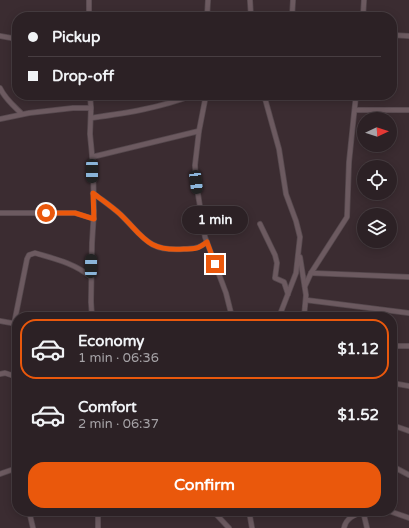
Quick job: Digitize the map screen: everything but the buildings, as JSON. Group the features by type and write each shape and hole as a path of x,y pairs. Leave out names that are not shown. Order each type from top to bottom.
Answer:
{"street":[{"path":"89,0 89,12"},
{"path":"207,12 208,0"},
{"path":"250,0 251,12"},
{"path":"292,0 292,12"},
{"path":"363,12 364,0"},
{"path":"397,35 409,36"},
{"path":"0,36 12,38"},
{"path":"0,88 3,94 22,114"},
{"path":"90,100 90,134 94,219 91,277 92,312"},
{"path":"91,118 136,112 162,106 179,100"},
{"path":"205,100 199,131 195,174 197,193 207,242 230,312"},
{"path":"265,100 279,149 286,194 299,232 299,252 296,273 281,312"},
{"path":"305,286 311,273 347,217 349,162 356,100"},
{"path":"0,119 22,114 65,109 91,108"},
{"path":"355,110 409,110"},
{"path":"92,157 199,131"},
{"path":"93,193 120,215 137,233 156,246 165,250 199,248 207,242"},
{"path":"0,213 75,213 94,219"},
{"path":"260,224 275,255 277,263 275,278 284,282 288,294"},
{"path":"299,252 305,286 306,300 305,312"},
{"path":"17,312 29,255 35,253 71,264 83,270 91,277"},
{"path":"311,273 409,277"},
{"path":"306,300 409,313"},
{"path":"0,321 12,323"},
{"path":"397,346 409,346"},
{"path":"0,374 12,375"},
{"path":"397,384 409,386"},
{"path":"397,426 409,430"},
{"path":"397,469 409,475"},
{"path":"0,474 12,470"},
{"path":"397,514 409,518"},
{"path":"30,516 33,528"},
{"path":"98,516 98,528"},
{"path":"217,516 229,528"},
{"path":"250,516 252,528"},
{"path":"344,528 345,523 354,516"},
{"path":"364,516 367,528"},
{"path":"221,520 222,528"}],"route":[{"path":"46,213 75,213 94,219 93,193 106,202 145,240 165,250 199,248 207,242 215,264"}]}
